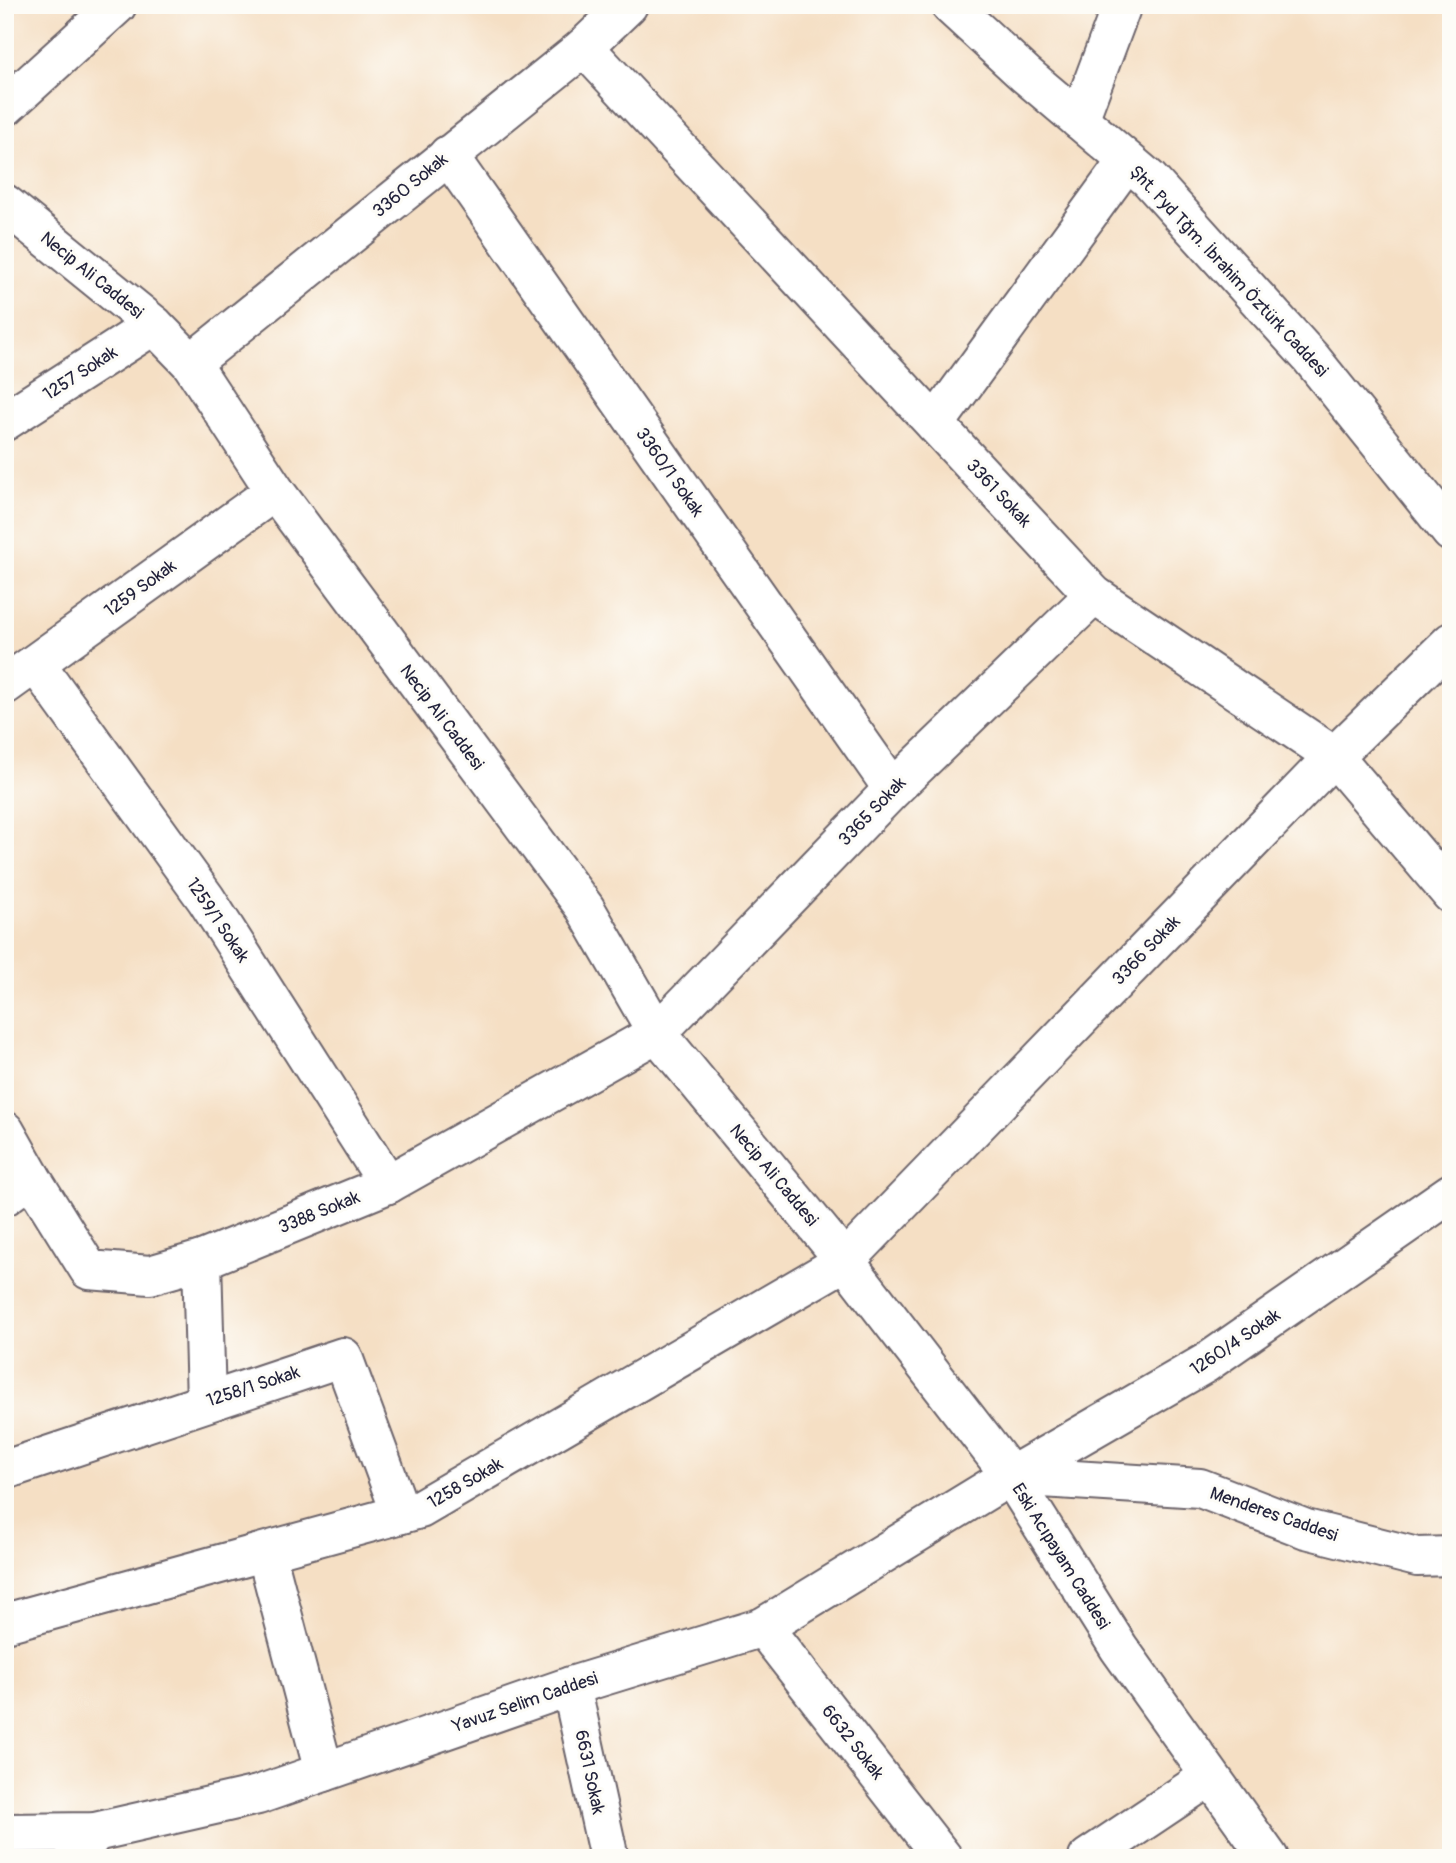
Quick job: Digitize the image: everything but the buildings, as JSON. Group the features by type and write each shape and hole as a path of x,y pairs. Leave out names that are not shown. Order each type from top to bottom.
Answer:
{"street":[{"path":"5,107 117,5"},
{"name":"3360 Sokak","path":"191,363 584,47 628,5"},
{"name":"Şht. Pyd Tğm. İbrahim Öztürk Caddesi","path":"950,5 1149,179 1311,358 1451,532"},
{"path":"1079,120 1122,5"},
{"name":"3361 Sokak","path":"584,47 1094,595 1334,756 1451,894"},
{"name":"3360/1 Sokak","path":"448,155 893,789"},
{"path":"935,424 1127,161"},
{"name":"Necip Ali Caddesi","path":"5,204 154,326 191,363 275,491 585,908 657,1033 845,1261"},
{"name":"1257 Sokak","path":"5,421 154,326"},
{"name":"1259 Sokak","path":"5,685 275,491"},
{"name":"3365 Sokak","path":"657,1033 893,789 1094,595"},
{"name":"3366 Sokak","path":"845,1261 1334,756 1451,642"},
{"name":"1259/1 Sokak","path":"36,664 206,899 388,1184"},
{"name":"3388 Sokak","path":"18,1187 89,1270 150,1275 202,1260 388,1184 657,1033"},
{"path":"5,1131 18,1187"},
{"name":"1260/4 Sokak","path":"1011,1476 1206,1363 1451,1193"},
{"path":"202,1260 206,1402"},
{"name":"Eski Acıpayam Caddesi","path":"845,1261 1011,1476 1119,1648 1269,1858"},
{"name":"1258 Sokak","path":"5,1623 420,1509 845,1261"},
{"name":"1258/1 Sokak","path":"5,1470 343,1357 401,1514"},
{"name":"Menderes Caddesi","path":"1011,1476 1200,1488 1306,1529 1418,1557 1451,1556"},
{"name":"Yavuz Selim Caddesi","path":"5,1833 92,1849 258,1795 571,1686 763,1627 1011,1476"},
{"path":"1036,1517 1054,1494 1077,1479"},
{"path":"266,1552 324,1772"},
{"name":"6632 Sokak","path":"763,1627 943,1858"},
{"name":"6631 Sokak","path":"571,1686 609,1858"},
{"path":"1088,1858 1209,1777"}]}
